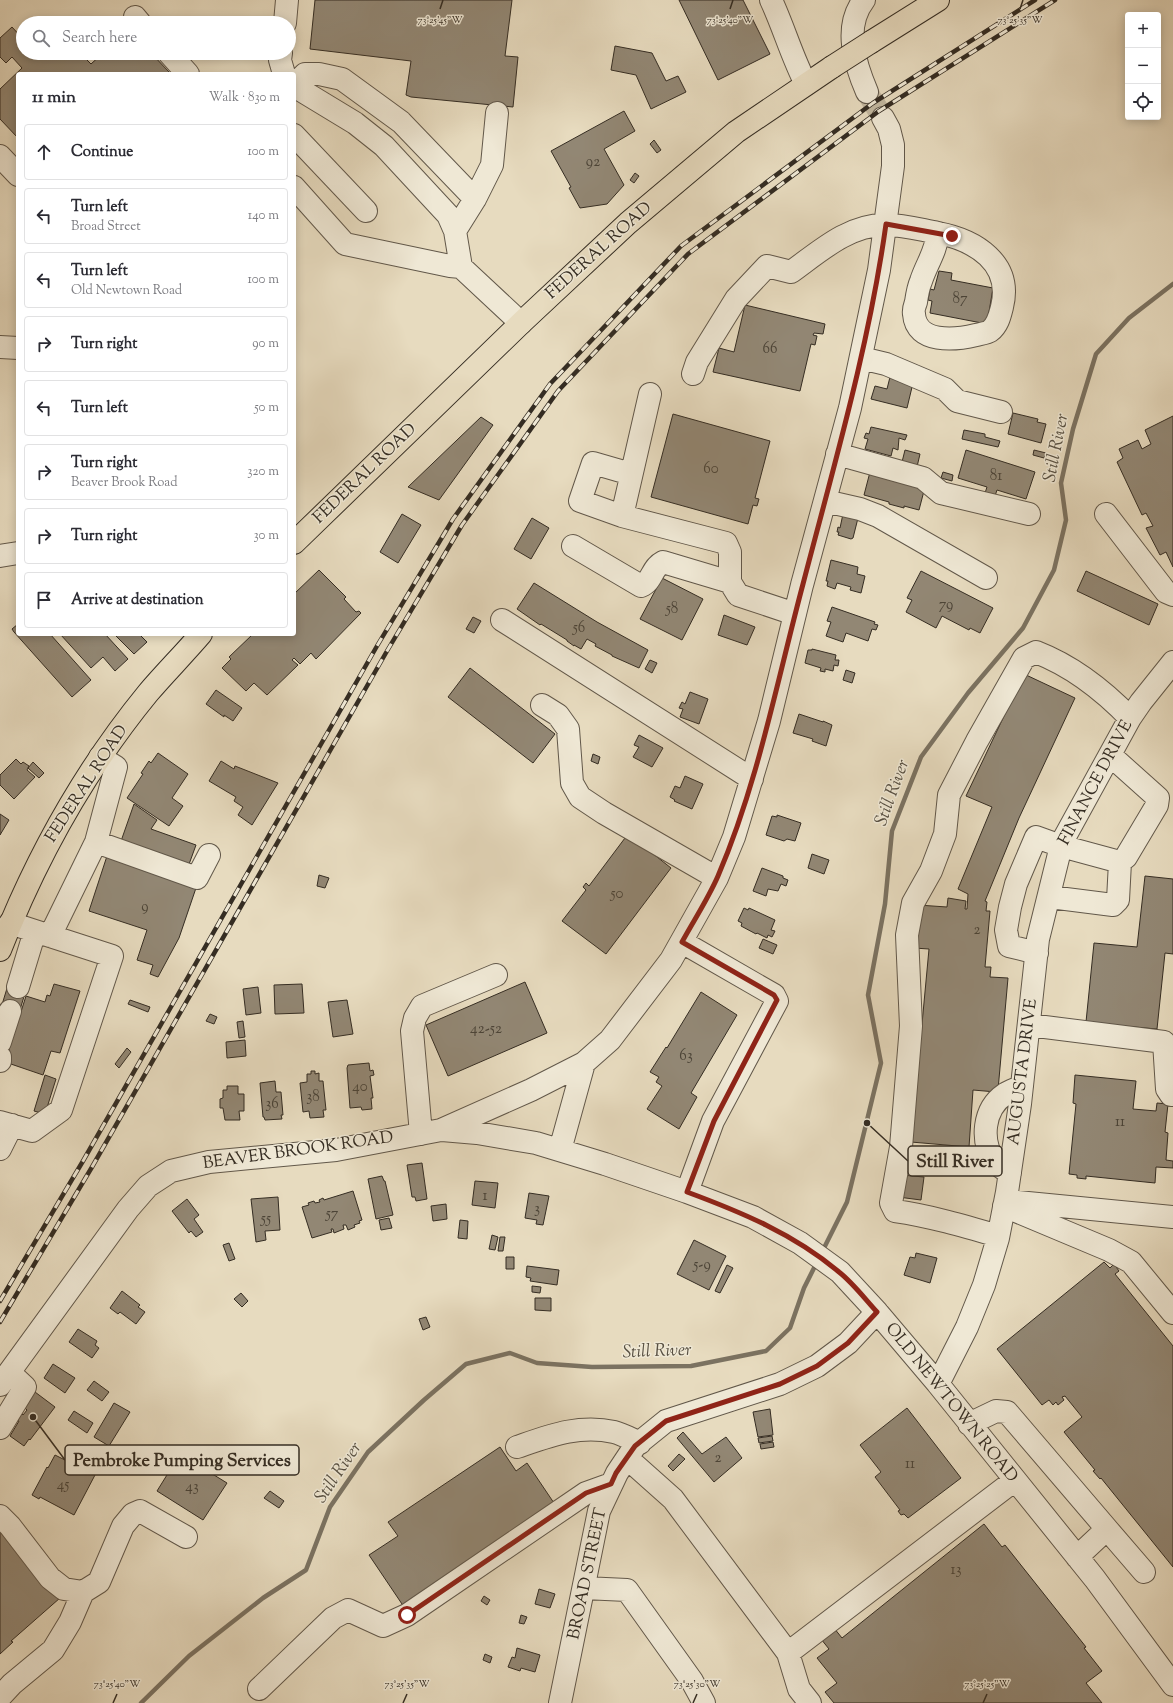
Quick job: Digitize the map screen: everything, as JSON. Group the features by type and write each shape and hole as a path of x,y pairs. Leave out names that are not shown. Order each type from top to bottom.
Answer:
{"main road":[{"name":"FEDERAL ROAD","path":"296,541 521,323 628,223 724,142 736,132 806,84 938,0"},
{"name":"FEDERAL ROAD","path":"0,950 10,924 51,836 100,758 148,693 199,636"}],"street":[{"path":"286,16 288,0"},
{"path":"771,0 782,23 798,68 806,84"},
{"path":"864,0 860,6 854,26 852,40 861,77 867,92"},
{"path":"175,60 186,72"},
{"path":"280,60 283,72"},
{"path":"296,84 305,74 319,74 342,80 401,122 475,199"},
{"path":"296,87 355,123 384,146 448,215 455,231 460,267"},
{"path":"455,231 475,199 492,165 497,114"},
{"name":"BEAVER BROOK ROAD","path":"5,1379 128,1209 148,1186 171,1171 209,1162 336,1150 431,1132 530,1090 584,1062 610,1040 671,960 717,878 734,837 769,721 795,614 850,408 879,270 894,166 893,145 883,118"},
{"path":"298,146 366,211"},
{"path":"0,156 16,173"},
{"path":"296,189 345,244 460,267 521,323"},
{"path":"693,374 697,362 736,299 767,266 791,272 824,248 851,232 875,225 886,224 938,233 952,236 977,246 991,258 1003,278 1003,301 998,320 990,331 950,339 933,337 920,329 914,314 920,282 937,246 938,233"},
{"path":"0,347 16,348"},
{"path":"861,358 886,364 945,389 956,401 1001,412"},
{"path":"622,516 650,394"},
{"path":"838,454 924,478 941,493 1029,514"},
{"path":"631,474 593,463 580,502 622,516 726,543 730,552 730,582 738,595 795,614"},
{"path":"825,501 860,509 878,516 986,578"},
{"path":"1106,514 1166,592 1173,595"},
{"path":"573,546 641,586 647,583 656,566 663,562 730,582"},
{"path":"0,556 16,553"},
{"path":"502,620 752,779"},
{"path":"998,1236 946,1221 895,1211 891,1203 901,1147 911,1026 908,935 913,903 932,871 946,834 949,795 977,741 1024,658 1036,652 1048,656 1099,688 1130,718"},
{"name":"FINANCE DRIVE","path":"1038,946 1062,842 1130,718 1173,662"},
{"path":"542,704 558,714 568,729 572,783 580,797 604,813 717,878"},
{"path":"1050,897 1113,905 1118,900 1120,862 1126,857 1157,805 1158,798 1110,755"},
{"path":"18,987 42,933 96,842 116,767 100,758"},
{"path":"1038,946 1009,946 1006,930 1016,884 1036,837 1061,846 1120,862"},
{"path":"96,842 197,878 209,855"},
{"path":"0,1148 6,1124 32,1131 61,1110 112,956 10,924"},
{"path":"682,942 774,995 777,1000 714,1121 687,1192"},
{"name":"AUGUSTA DRIVE","path":"938,1384 967,1327 984,1285 998,1236 1010,1173 1022,1086 1038,946"},
{"path":"431,1132 412,1031 415,1018 422,1006 496,975"},
{"path":"1029,1025 1164,1042 1167,1089 1171,1095 1173,1095"},
{"path":"560,1150 584,1062"},
{"path":"1010,1173 995,1162 987,1146 987,1116 1004,1094 1022,1086"},
{"name":"OLD NEWTOWN ROAD","path":"431,1132 477,1133 536,1144 605,1164 687,1192 753,1217 800,1244 834,1268 877,1312 938,1384 1077,1557 1173,1685"},
{"path":"1005,1203 1173,1217"},
{"path":"1005,1203 1109,1250 1131,1262 1173,1313"},
{"name":"BROAD STREET","path":"560,1703 599,1511 616,1473 633,1450 666,1421 780,1384 817,1366 848,1343 877,1312"},
{"path":"0,1428 25,1387 5,1379"},
{"path":"969,1424 996,1411 1007,1412 1144,1572"},
{"path":"517,1447 564,1431 591,1429 614,1432 633,1450 673,1499 788,1653 799,1689 810,1703"},
{"path":"788,1653 1015,1480"},
{"path":"259,1689 333,1618 348,1610 383,1626 407,1615 586,1493 611,1484"},
{"path":"0,1697 12,1684 53,1650 70,1622 83,1592 99,1582 123,1526 133,1514 140,1510 186,1537"},
{"path":"0,1516 10,1526 50,1578 64,1589 83,1592"},
{"path":"1077,1557 1107,1529"},
{"path":"584,1588 626,1590 692,1681 704,1703"}],"building":[{"path":"315,0 512,0 505,56 518,57 513,107 411,97 406,95 411,61 310,49"},
{"path":"679,0 743,0 770,54 718,80"},
{"path":"12,27 16,31 16,60 87,60 91,64 95,60 158,60 169,72 18,72 22,68 12,57 6,63 0,57 0,38"},
{"path":"615,46 652,53 666,81 678,76 686,92 651,109 636,75 611,70"},
{"path":"16,74 16,136 0,119 0,89"},
{"path":"624,111 635,131 604,149 624,185 607,204 580,208 569,188 571,187 551,151"},
{"path":"654,140 661,150 657,153 650,144"},
{"path":"635,173 639,176 634,183 630,180"},
{"path":"939,271 952,273 951,280 993,288 987,324 930,313 932,301 928,300 930,289 934,290"},
{"path":"745,305 825,324 823,334 814,333 813,335 817,336 815,345 811,344 800,391 713,372 719,348 734,352"},
{"path":"890,377 913,383 907,408 871,399 875,386 887,389"},
{"path":"1013,413 1038,419 1037,422 1046,424 1041,443 1008,434"},
{"path":"673,414 770,441 755,498 759,499 757,506 753,505 748,524 651,497"},
{"path":"1173,416 1173,567 1166,552 1160,555 1146,528 1153,526 1146,513 1142,515 1117,462 1123,458 1119,449 1138,440 1142,449 1151,444 1145,430"},
{"path":"481,417 493,425 439,500 408,487"},
{"path":"871,427 907,435 905,440 899,438 898,450 893,448 891,456 865,449 868,439 864,438 866,433 869,434"},
{"path":"964,430 985,434 985,437 1000,441 998,447 962,439"},
{"path":"905,450 920,454 916,471 901,466"},
{"path":"966,450 1035,472 1026,499 997,490 994,499 984,496 987,487 958,478"},
{"path":"1034,450 1046,453 1044,458 1033,455"},
{"path":"870,472 925,487 919,510 889,504 889,502 864,495"},
{"path":"943,472 953,475 952,481 941,478"},
{"path":"402,514 421,525 398,563 380,552"},
{"path":"843,514 858,518 853,538 851,539 838,535 839,532 837,532 838,527 840,528"},
{"path":"532,518 549,528 531,559 514,549"},
{"path":"831,560 858,567 857,574 865,576 861,593 850,590 851,587 837,583 835,589 827,586 828,581 826,581"},
{"path":"319,570 346,597 344,599 356,612 359,611 361,613 316,659 311,653 300,664 294,658 292,660 298,665 267,695 254,683 246,691 222,668 231,659 229,657 251,636 296,636 296,592"},
{"path":"921,571 993,608 980,633 970,628 969,630 942,616 936,628 906,612 912,600 907,598"},
{"path":"1086,571 1158,604 1149,625 1077,591"},
{"path":"662,578 703,599 682,640 640,619"},
{"path":"534,583 597,622 648,650 639,668 612,656 595,646 596,644 587,639 581,649 574,646 567,640 541,624 540,625 517,609"},
{"path":"832,607 875,622 874,624 878,625 876,630 872,629 868,641 846,633 843,642 826,636 831,622 827,621"},
{"path":"724,615 755,627 747,645 718,635"},
{"path":"473,617 481,621 474,633 466,629"},
{"path":"16,626 16,634 14,632 12,629"},
{"path":"18,636 52,636 91,680 72,697"},
{"path":"62,636 107,636 128,659 115,671 103,657 91,668"},
{"path":"116,636 141,636 147,642 134,654"},
{"path":"812,649 836,655 835,660 839,660 838,666 834,665 833,671 825,669 825,672 820,671 821,668 805,663 808,650"},
{"path":"650,660 657,663 652,673 645,669"},
{"path":"470,668 555,734 533,763 448,697"},
{"path":"846,670 855,673 852,683 843,680"},
{"path":"1024,674 1075,698 1019,818 985,901 987,902 986,911 990,911 985,967 991,967 990,977 1008,978 998,1090 996,1092 973,1090 969,1147 911,1142 929,949 914,948 918,905 947,907 948,898 966,901 965,909 967,909 968,894 958,889 992,807 966,796"},
{"path":"216,690 242,708 233,721 224,715 224,717 206,704"},
{"path":"690,692 708,699 699,724 680,717 683,709 679,708 682,702 685,704"},
{"path":"799,714 832,725 826,746 812,741 813,739 793,733"},
{"path":"639,735 663,748 652,767 633,757 639,747 634,745"},
{"path":"158,753 188,774 172,798 183,806 169,826 127,798 143,774 141,773 149,761 151,763"},
{"path":"593,754 600,757 598,764 591,761"},
{"path":"16,759 21,764 23,762 29,766 27,770 35,777 14,799 0,785 0,775"},
{"path":"221,761 234,769 235,766 278,783 252,825 238,815 243,807 234,801 236,797 209,781"},
{"path":"33,762 44,773 39,778 28,768"},
{"path":"685,776 703,784 692,809 674,801 675,800 670,797 675,786 680,788"},
{"path":"134,804 157,820 151,829 196,845 188,867 120,844"},
{"path":"0,814 9,820 0,835"},
{"path":"777,815 801,823 795,841 787,839 784,841 766,835 772,816 777,817"},
{"path":"628,834 671,868 606,954 562,921 586,890 583,887 586,883 589,886"},
{"path":"812,854 829,860 824,874 808,868"},
{"path":"107,856 197,885 179,938 158,977 150,974 153,965 137,960 147,930 89,911"},
{"path":"762,868 783,876 783,878 788,880 786,886 781,884 778,891 768,889 766,896 753,891"},
{"path":"319,875 329,878 325,888 317,886"},
{"path":"1145,876 1173,879 1173,954 1165,953 1157,1029 1122,1026 1121,1032 1086,1022 1094,943 1137,947"},
{"path":"744,908 748,910 749,908 775,920 771,930 775,931 772,937 768,935 767,938 741,926 742,923 738,921"},
{"path":"763,939 777,945 773,954 759,948"},
{"path":"525,982 547,1033 448,1076 426,1025"},
{"path":"54,984 80,991 60,1053 51,1051 43,1075 5,1062 26,996 45,1002 47,995 50,996"},
{"path":"302,984 304,1013 275,1014 274,985"},
{"path":"8,985 26,990 19,1013 1,1008"},
{"path":"258,987 261,1013 246,1015 243,989"},
{"path":"701,992 737,1015 691,1093 697,1097 679,1129 647,1109 662,1086 656,1082 659,1077 650,1072 666,1047 667,1048"},
{"path":"130,1000 150,1007 148,1012 128,1004"},
{"path":"347,1000 353,1034 333,1037 328,1002"},
{"path":"210,1014 217,1017 214,1024 206,1021"},
{"path":"243,1021 245,1037 239,1038 237,1022"},
{"path":"245,1040 246,1056 227,1058 226,1042"},
{"path":"127,1048 131,1052 119,1068 115,1064"},
{"path":"369,1063 370,1071 373,1070 374,1075 370,1076 373,1098 371,1098 372,1109 362,1110 361,1107 350,1108 348,1065"},
{"path":"311,1071 315,1071 315,1074 319,1073 319,1081 323,1081 326,1110 323,1110 324,1117 310,1118 309,1111 303,1112 300,1083 307,1082 307,1074 311,1074"},
{"path":"45,1075 56,1079 45,1114 34,1111"},
{"path":"1075,1075 1136,1081 1133,1109 1156,1111 1157,1103 1168,1104 1165,1132 1168,1133 1166,1160 1173,1161 1173,1168 1156,1167 1155,1183 1086,1176 1086,1179 1077,1178 1077,1175 1069,1174 1076,1104 1073,1103"},
{"path":"275,1081 276,1092 281,1092 282,1119 265,1120 263,1117 260,1083"},
{"path":"227,1086 238,1086 238,1094 244,1094 244,1111 239,1111 240,1120 225,1120 223,1108 220,1108 220,1099 223,1098 223,1090 227,1090"},
{"path":"422,1163 427,1199 416,1201 415,1197 412,1197 407,1165"},
{"path":"901,1175 924,1177 921,1200 898,1197"},
{"path":"382,1176 385,1181 393,1215 376,1219 368,1179"},
{"path":"475,1181 498,1183 495,1208 472,1205"},
{"path":"353,1191 362,1220 359,1221 360,1223 354,1225 355,1227 348,1230 346,1225 343,1225 344,1229 334,1233 333,1229 331,1229 332,1232 312,1238 302,1207 309,1205 308,1203 314,1201 315,1203 320,1202 319,1200 323,1198 324,1200"},
{"path":"529,1193 549,1196 543,1225 536,1224 537,1220 525,1218"},
{"path":"278,1197 280,1230 265,1231 266,1240 256,1242 251,1199"},
{"path":"187,1199 199,1215 194,1219 203,1232 196,1237 191,1231 189,1233 172,1211"},
{"path":"446,1204 447,1219 433,1221 431,1206"},
{"path":"389,1218 392,1228 381,1230 379,1220"},
{"path":"460,1220 468,1221 467,1239 458,1238"},
{"path":"492,1235 498,1237 495,1250 489,1249"},
{"path":"500,1237 505,1237 503,1251 498,1251"},
{"path":"694,1240 726,1256 709,1290 677,1274"},
{"path":"229,1243 235,1259 229,1261 223,1245"},
{"path":"916,1253 937,1258 930,1283 904,1275 910,1257 915,1258"},
{"path":"506,1257 514,1257 514,1269 506,1269"},
{"path":"1104,1262 1110,1268 1114,1264 1119,1271 1115,1274 1173,1346 1173,1567 1101,1478 1100,1479 1093,1471 1095,1470 1064,1432 1082,1417 1065,1396 1062,1397 1064,1400 1058,1405 1056,1402 1053,1405 1049,1400 1042,1405 997,1349"},
{"path":"727,1265 733,1268 720,1293 715,1291"},
{"path":"527,1266 559,1270 557,1285 530,1281 531,1278 526,1277"},
{"path":"532,1286 541,1287 540,1293 532,1292"},
{"path":"122,1291 140,1305 138,1307 145,1312 136,1324 120,1312 118,1314 110,1308"},
{"path":"241,1293 248,1301 242,1307 234,1299"},
{"path":"535,1298 551,1298 551,1311 535,1310"},
{"path":"426,1317 430,1327 423,1330 419,1319"},
{"path":"78,1329 97,1341 95,1345 99,1348 92,1358 69,1342"},
{"path":"53,1364 75,1378 65,1393 44,1378"},
{"path":"94,1381 109,1392 102,1401 87,1390"},
{"path":"35,1392 55,1407 24,1446 10,1436 19,1421 16,1419 21,1413 23,1415 27,1410 24,1407"},
{"path":"114,1403 130,1412 109,1446 94,1437"},
{"path":"907,1408 961,1478 908,1518 904,1514 901,1515 898,1511 900,1510 875,1477 881,1472 860,1445"},
{"path":"770,1409 773,1435 758,1437 753,1412"},
{"path":"74,1411 93,1423 87,1433 68,1420"},
{"path":"683,1432 702,1454 726,1437 742,1458 714,1482 677,1438"},
{"path":"772,1436 773,1441 759,1443 758,1438"},
{"path":"773,1442 774,1447 761,1449 760,1444"},
{"path":"500,1447 516,1471 527,1463 556,1506 404,1607 369,1555 398,1536 388,1522"},
{"path":"180,1454 227,1483 203,1520 157,1491"},
{"path":"679,1454 685,1459 673,1471 668,1466"},
{"path":"55,1455 95,1475 74,1515 40,1497 39,1499 32,1495"},
{"path":"270,1491 284,1501 279,1508 264,1498"},
{"path":"984,1524 1002,1547 1005,1545 1086,1647 1084,1648 1102,1671 1086,1683 1102,1703 834,1703 825,1692 837,1683 817,1658 829,1649 821,1639 834,1628 842,1638"},
{"path":"0,1529 60,1598 11,1641 13,1642 0,1654"},
{"path":"539,1589 555,1594 550,1608 535,1604"},
{"path":"484,1596 490,1600 487,1605 481,1601"},
{"path":"521,1615 527,1617 524,1624 519,1623"},
{"path":"517,1648 540,1655 535,1672 521,1668 520,1671 508,1667 512,1657 515,1658"},
{"path":"485,1654 492,1657 490,1663 483,1660"}],"waterway":[{"name":"Still River","path":"822,1252 847,1202 881,1063 868,995 885,904 892,831 921,757 968,693 1023,628 1054,570 1066,520 1061,483 1073,429 1096,354 1129,318 1173,284"},
{"name":"Still River","path":"141,1703 189,1656 263,1598 306,1570 330,1507 368,1452 424,1400 466,1364 510,1353 537,1363 592,1367 691,1366 766,1351 790,1328 804,1288 817,1262"}],"tunnel":[{"path":"867,92 883,118"}],"railway":[{"path":"0,1301 83,1161 377,646 453,519 550,384 681,246 873,103 1035,0"},
{"path":"0,1322 92,1167 387,651 462,525 558,391 688,254 879,111 1055,0"}],"place":[{"name":"Still River","path":"867,1123"},
{"name":"Pembroke Pumping Services","path":"33,1417"}],"route":[{"path":"407,1615 586,1493 611,1484 616,1473 635,1446 666,1421 780,1384 817,1366 848,1343 877,1312 840,1272 800,1244 753,1217 687,1192 705,1140 777,1000 774,995 682,942 717,878 734,837 769,721 802,586 850,408 879,270 886,224 952,236"}]}
